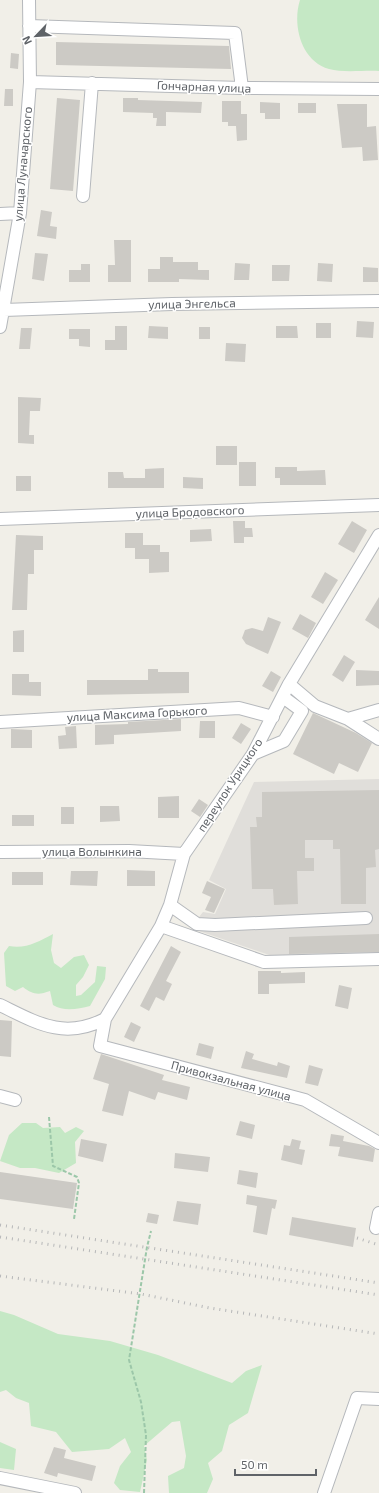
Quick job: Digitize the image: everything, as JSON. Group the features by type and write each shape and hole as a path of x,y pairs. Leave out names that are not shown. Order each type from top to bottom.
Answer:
{"street":[{"name":"улица Луначарского","path":"0,327 20,213 30,82 29,0"},
{"path":"29,26 235,33 242,88"},
{"name":"Гончарная улица","path":"30,82 242,88 379,89"},
{"path":"83,196 92,83"},
{"path":"0,214 20,213"},
{"name":"улица Энгельса","path":"4,310 172,304 379,301"},
{"name":"улица Бродовского","path":"0,519 379,505"},
{"name":"переулок Урицкого","path":"105,1019 161,926 170,905 184,854 254,754 289,684 379,535"},
{"path":"289,684 314,706 348,719 379,739"},
{"path":"254,754 284,741 302,711 283,697"},
{"name":"улица Максима Горького","path":"0,722 239,708 273,717"},
{"path":"348,719 379,710"},
{"name":"улица Волынкина","path":"0,852 129,851 184,854"},
{"path":"170,905 197,924 215,925 366,918"},
{"path":"161,926 264,962 379,959"},
{"path":"0,1005 38,1024 70,1030 105,1019"},
{"name":"Привокзальная улица","path":"105,1019 100,1046 305,1100 379,1143"},
{"path":"0,1096 15,1100"},
{"path":"376,1228 379,1213"},
{"path":"324,1493 357,1398 379,1399"},
{"path":"0,1478 74,1493"}],"path":[{"path":"49,1117 53,1166 77,1177 79,1182 74,1219"},
{"path":"144,1493 146,1435 141,1402 129,1360 131,1340 151,1231"}],"shaded area":[{"path":"379,779 379,956 281,959 196,930 199,917 203,912 215,914 226,889 209,880 254,782"}],"green space":[{"path":"300,0 379,0 379,71 335,70 319,65 305,50 298,31 297,20"},
{"path":"53,934 51,950 54,963 61,968 74,957 84,955 89,965 83,977 76,985 76,996 81,995 95,982 97,966 106,967 105,979 90,1006 76,1009 62,1009 53,1005 50,991 36,994 23,987 15,991 6,986 4,953 9,946 26,946"},
{"path":"22,1123 36,1123 43,1128 60,1127 65,1133 76,1127 84,1131 75,1142 76,1163 59,1173 35,1168 20,1168 0,1161 9,1135"},
{"path":"0,1311 14,1315 58,1334 110,1341 158,1355 232,1383 246,1371 262,1365 248,1413 229,1425 222,1451 208,1463 213,1479 207,1493 169,1493 168,1476 184,1468 186,1456 180,1421 172,1422 144,1446 147,1460 140,1492 120,1490 114,1483 120,1466 131,1452 125,1438 109,1449 72,1452 56,1432 31,1426 29,1403 16,1398 6,1390 0,1392"},
{"path":"0,1442 16,1449 14,1470 0,1468"}],"building":[{"path":"56,42 229,46 231,69 56,65"},
{"path":"11,53 19,54 18,69 10,68"},
{"path":"5,89 13,89 13,106 4,106"},
{"path":"57,98 80,100 73,191 50,189"},
{"path":"123,98 138,98 138,100 202,102 201,113 166,112 166,126 156,126 157,118 153,118 153,113 123,112"},
{"path":"222,101 241,101 241,114 247,114 247,140 237,141 236,126 228,126 228,122 222,122"},
{"path":"260,102 280,103 280,119 265,119 265,113 260,113"},
{"path":"298,103 316,103 316,113 298,113"},
{"path":"337,104 367,104 367,127 376,126 378,160 363,161 362,147 342,148"},
{"path":"41,210 52,212 50,226 57,227 56,239 37,236"},
{"path":"114,240 131,240 131,282 108,282 108,265 115,265"},
{"path":"35,253 48,254 44,281 32,279"},
{"path":"160,257 173,257 173,262 198,262 198,270 209,270 209,280 179,279 179,282 148,282 148,269 160,269"},
{"path":"235,263 250,264 249,280 234,280"},
{"path":"318,263 333,264 332,282 317,281"},
{"path":"81,264 90,264 90,282 69,282 69,270 81,270"},
{"path":"272,265 290,265 289,281 272,281"},
{"path":"363,267 378,268 378,282 363,282"},
{"path":"357,321 374,322 373,338 356,337"},
{"path":"316,323 331,323 331,338 316,338"},
{"path":"115,326 127,326 127,350 105,350 105,340 115,340"},
{"path":"149,326 168,327 168,339 148,338"},
{"path":"276,326 297,326 298,338 276,338"},
{"path":"199,327 210,327 210,339 199,339"},
{"path":"21,328 32,328 30,349 19,349"},
{"path":"69,329 90,329 90,347 79,346 79,339 69,339"},
{"path":"226,343 246,344 245,362 225,361"},
{"path":"18,397 41,398 40,411 30,411 29,435 34,435 34,444 18,443"},
{"path":"216,446 237,446 237,465 216,465"},
{"path":"239,462 256,462 256,486 239,486"},
{"path":"275,467 297,467 297,471 325,470 326,485 280,485 280,478 275,478"},
{"path":"164,468 164,488 108,488 108,472 123,472 124,478 145,478 145,469"},
{"path":"16,476 31,476 31,491 16,491"},
{"path":"183,477 203,478 203,489 183,488"},
{"path":"233,521 245,521 245,528 252,528 253,537 244,537 244,543 234,543"},
{"path":"352,521 367,530 354,553 338,544"},
{"path":"211,529 212,541 190,542 190,530"},
{"path":"125,533 143,533 143,545 160,545 160,552 169,552 169,572 149,573 149,559 135,559 135,548 125,548"},
{"path":"16,535 43,536 43,550 34,550 34,574 28,574 27,610 12,610"},
{"path":"325,572 338,580 323,604 311,597"},
{"path":"379,597 379,629 365,620"},
{"path":"300,614 316,623 308,638 292,629"},
{"path":"268,617 281,622 268,654 246,644 242,638 245,630 252,628 263,631"},
{"path":"24,630 24,652 13,652 13,631"},
{"path":"344,655 355,662 343,682 332,675"},
{"path":"148,669 158,669 158,672 189,672 189,693 87,695 87,680 148,680"},
{"path":"356,670 379,671 379,685 356,686"},
{"path":"271,671 281,677 273,692 262,686"},
{"path":"12,674 29,674 29,682 41,682 41,696 12,695"},
{"path":"313,713 356,733 372,743 358,772 339,763 334,774 293,754"},
{"path":"181,719 181,731 114,735 114,744 95,745 95,725 128,724 128,722"},
{"path":"200,721 215,721 215,738 199,738"},
{"path":"241,723 251,729 241,744 232,738"},
{"path":"76,726 77,748 59,749 58,736 66,735 65,727"},
{"path":"11,729 32,730 32,748 11,748"},
{"path":"379,790 379,849 375,850 376,867 366,868 366,904 341,904 340,849 333,849 333,840 305,840 305,858 314,858 314,871 297,871 298,904 274,905 273,889 252,889 250,827 257,827 256,817 262,817 262,792"},
{"path":"179,796 179,818 158,818 158,797"},
{"path":"199,799 208,805 200,817 191,811"},
{"path":"100,806 119,806 120,821 100,822"},
{"path":"61,807 74,807 74,824 61,824"},
{"path":"12,815 34,815 34,826 12,826"},
{"path":"127,870 155,871 155,886 127,886"},
{"path":"71,871 98,871 97,886 70,885"},
{"path":"12,872 43,872 43,885 12,885"},
{"path":"207,881 225,889 214,913 205,910 211,897 202,893"},
{"path":"379,934 379,952 289,954 289,937"},
{"path":"171,946 181,952 166,981 172,984 164,1001 156,997 149,1011 140,1006"},
{"path":"258,971 281,971 281,973 305,972 305,983 269,984 269,994 258,994"},
{"path":"339,985 352,988 348,1009 335,1006"},
{"path":"0,1020 12,1021 11,1057 0,1056"},
{"path":"131,1022 141,1027 134,1042 124,1037"},
{"path":"199,1043 214,1047 211,1059 196,1055"},
{"path":"246,1051 254,1054 252,1059 277,1066 278,1062 290,1066 287,1078 241,1068"},
{"path":"101,1054 164,1075 162,1080 190,1087 187,1100 158,1092 155,1100 129,1091 123,1116 102,1111 109,1084 93,1079"},
{"path":"309,1065 323,1069 318,1086 305,1083"},
{"path":"240,1121 255,1125 252,1139 236,1135"},
{"path":"331,1134 344,1136 343,1141 369,1146 375,1149 373,1162 338,1156 340,1147 329,1146"},
{"path":"81,1139 107,1144 103,1162 78,1156"},
{"path":"292,1139 301,1141 299,1149 305,1150 302,1165 281,1160 284,1145 290,1146"},
{"path":"175,1153 210,1157 208,1172 174,1168"},
{"path":"239,1170 258,1173 256,1188 237,1184"},
{"path":"0,1172 77,1183 73,1209 0,1199"},
{"path":"247,1195 277,1200 275,1209 272,1208 267,1235 253,1232 257,1206 246,1204"},
{"path":"177,1201 201,1204 198,1225 173,1221"},
{"path":"148,1213 159,1215 157,1224 146,1222"},
{"path":"292,1217 356,1228 353,1247 289,1235"},
{"path":"54,1447 66,1450 64,1458 96,1466 92,1481 58,1473 57,1477 44,1473"}],"railway":[{"path":"0,1225 379,1283"},
{"path":"0,1237 379,1295"},
{"path":"357,1238 379,1245"},
{"path":"0,1276 141,1294 210,1308 379,1334"}]}
